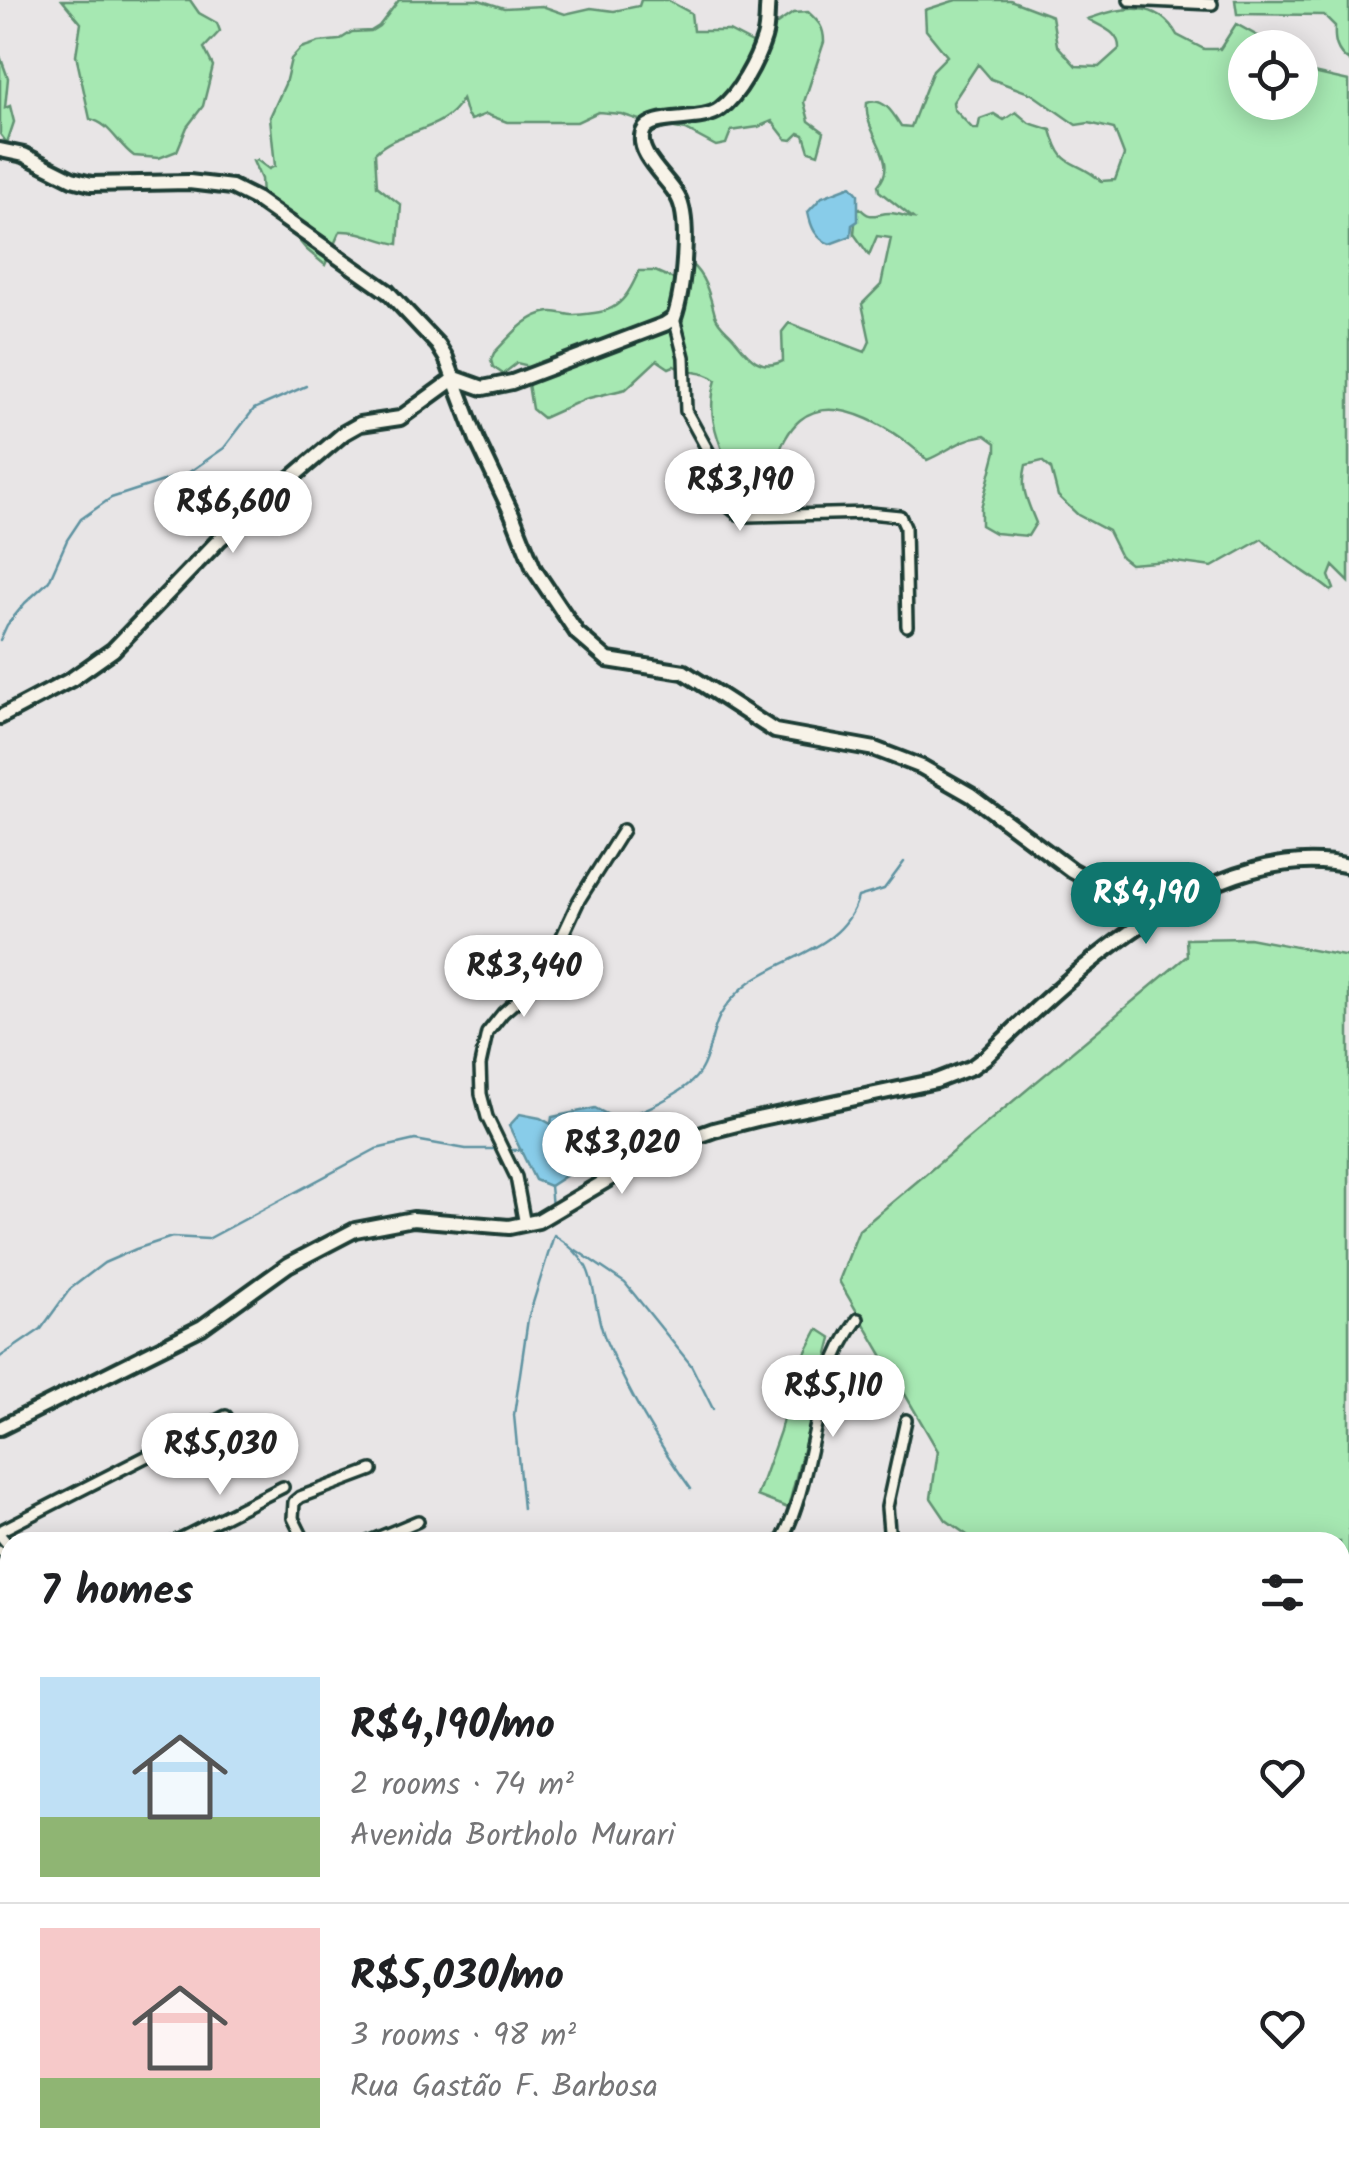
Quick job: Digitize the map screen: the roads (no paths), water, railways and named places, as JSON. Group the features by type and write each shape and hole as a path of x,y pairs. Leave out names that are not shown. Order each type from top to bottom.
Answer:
{"street":[{"path":"768,0 765,35 758,52 735,92 719,110 689,120 654,121 645,126 641,136 644,149 679,198 685,218 674,318 684,357 686,411 712,458 728,506 738,514 900,516 906,528 907,626"},
{"path":"1128,0 1212,4"},
{"path":"0,150 24,155 91,184 232,187 256,199 388,292 438,344 534,569 560,611 593,649 608,660 667,667 697,677 775,731 875,749 922,767 972,795 1083,876 1130,898 1172,906"},
{"path":"455,378 483,388 512,382 674,318"},
{"path":"0,717 72,679 113,650 219,540 344,433 360,424 400,418 455,378"},
{"path":"526,1225 516,1177 487,1117 481,1094 480,1065 487,1033 503,1013 543,978 579,900 623,830"},
{"path":"0,1428 222,1316 299,1258 355,1230 413,1219 526,1225 552,1215 656,1151 714,1130 905,1089 972,1067 1092,959 1172,906 1266,866 1308,861 1349,866"},
{"path":"785,1532 802,1491 831,1363 858,1320"},
{"path":"2,1532 226,1416"},
{"path":"889,1532 887,1506 906,1420"},
{"path":"301,1532 294,1518 294,1502 372,1470"},
{"path":"195,1532 283,1488"},
{"path":"393,1532 418,1522"},
{"path":"204,1528 206,1532"}],"water":[{"path":"851,186 858,194 858,221 852,225 851,236 830,244 814,231 808,212 822,197"},
{"path":"595,1108 618,1120 613,1147 581,1167 577,1160 567,1164 567,1175 550,1186 535,1180 509,1126 520,1114 551,1124 552,1117"}],"waterway":[{"path":"0,640 25,603 49,581 81,519 111,498 188,473 224,448 254,409 306,386"},
{"path":"615,1122 689,1084 704,1064 720,1015 738,992 829,938 852,914 858,897 884,889 904,862"},
{"path":"0,1357 41,1329 70,1289 104,1263 136,1249 172,1237 208,1239 376,1149 415,1140 466,1149 494,1149"},
{"path":"510,1150 522,1150"},
{"path":"550,1186 552,1207"},
{"path":"523,1509 514,1415 528,1319 554,1235 570,1247 588,1270 600,1325 615,1361 644,1417 691,1489"},
{"path":"576,1250 625,1283 691,1365 713,1409"}]}
